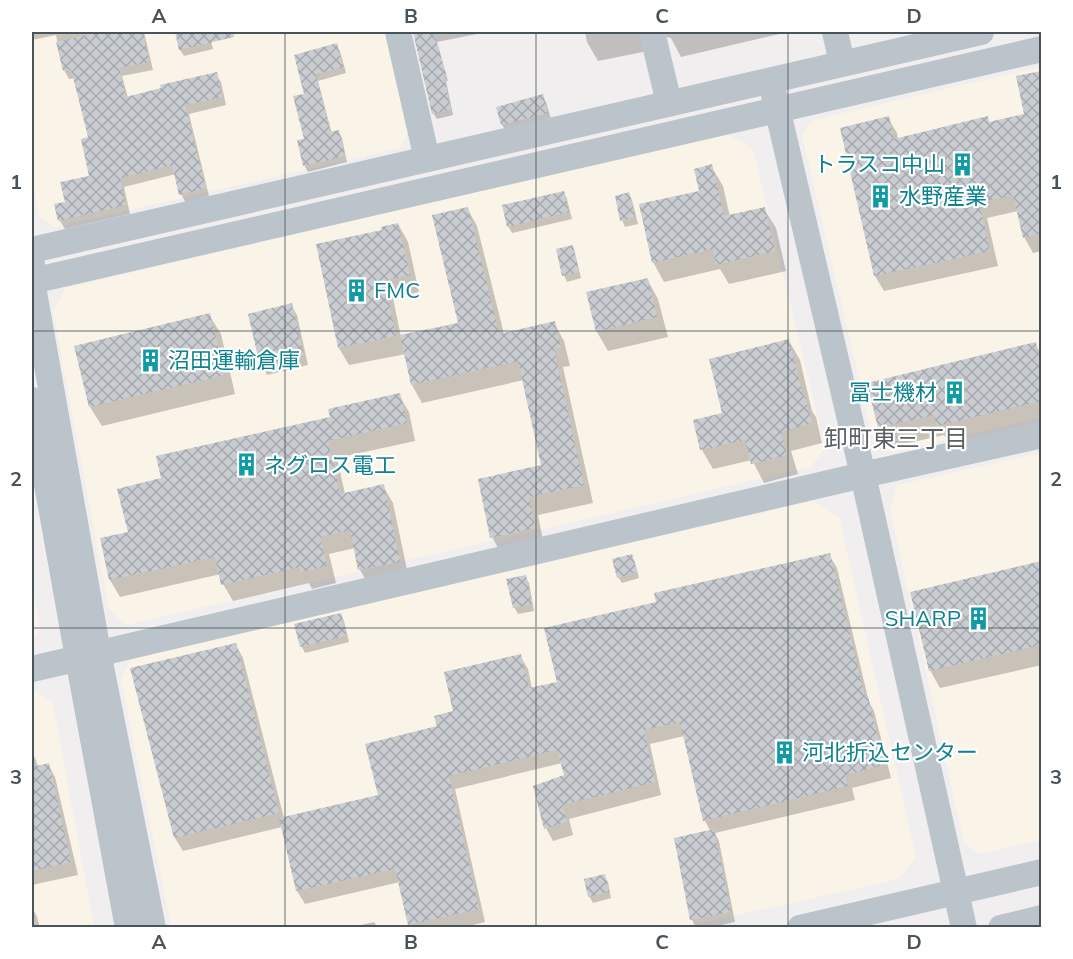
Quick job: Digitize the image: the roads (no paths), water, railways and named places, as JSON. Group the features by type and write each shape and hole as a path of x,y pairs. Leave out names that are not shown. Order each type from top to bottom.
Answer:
{"street":[{"path":"398,32 428,159"},
{"path":"652,32 669,103"},
{"path":"835,32 842,63"},
{"path":"128,927 32,281 32,249 981,32"},
{"path":"32,281 1041,49"},
{"path":"770,80 863,475 964,927"},
{"path":"32,400 88,655 153,927"},
{"path":"32,669 1041,435"},
{"path":"800,927 1041,872"},
{"path":"1001,927 1041,918"}],"place":[{"name":"トラスコ中山","path":"963,164"},
{"name":"水野産業","path":"881,196"},
{"name":"FMC","path":"356,290"},
{"name":"沼田運輸倉庫","path":"150,360"},
{"name":"冨士機材","path":"955,392"},
{"name":"ネグロス電工","path":"246,465"},
{"name":"SHARP","path":"979,618"},
{"name":"河北折込センター","path":"784,752"}],"district":[{"name":"卸町東三丁目","path":"896,439"}]}
